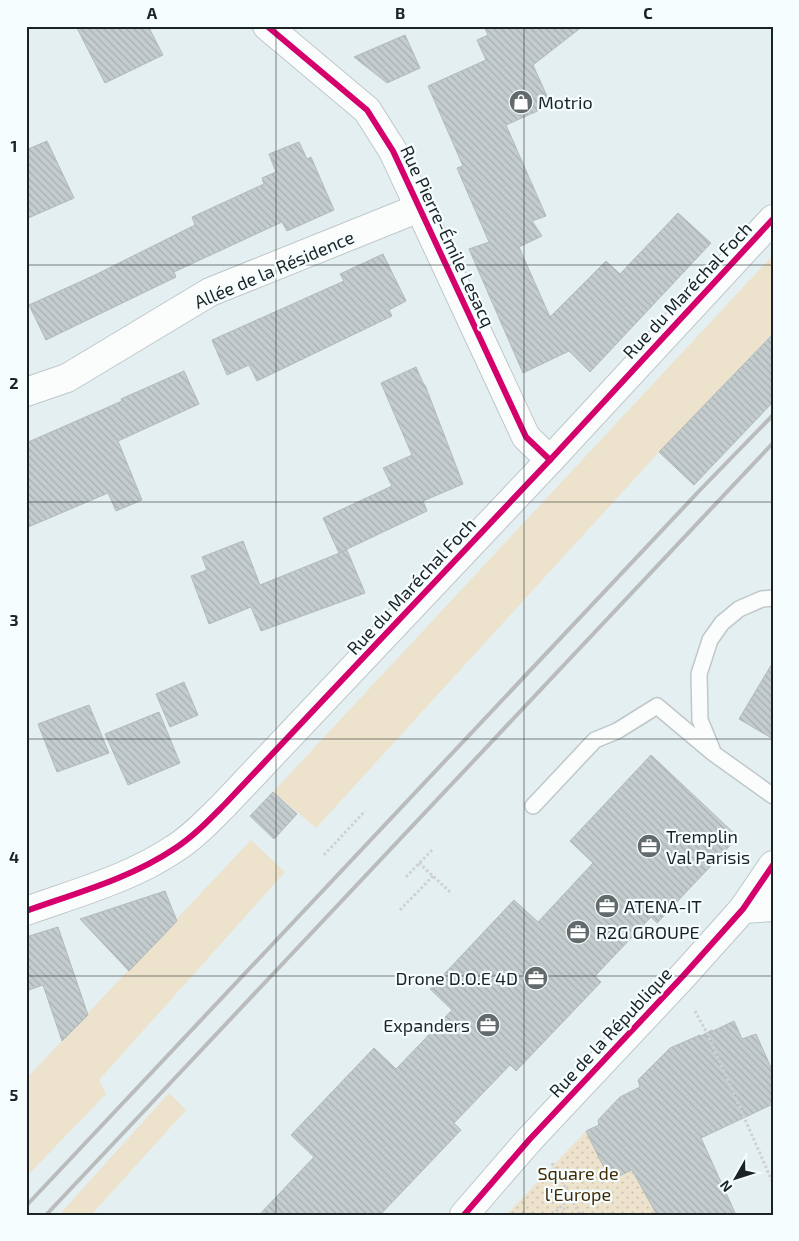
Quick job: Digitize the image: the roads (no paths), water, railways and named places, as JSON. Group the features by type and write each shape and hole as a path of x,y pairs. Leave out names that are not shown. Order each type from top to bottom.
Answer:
{"street":[{"name":"Rue Pierre-Émile Lesacq","path":"266,26 367,110 393,152 526,437 550,460"},
{"name":"Allée de la Résidence","path":"26,392 67,378 210,292 419,208"},
{"name":"Rue du Maréchal Foch","path":"26,911 128,874 175,849 202,826 225,804 550,460 773,219"},
{"name":"Rue de la République","path":"464,1215 529,1140 672,988 743,909 773,865"},
{"path":"743,909 773,906"}],"lane":[{"path":"714,753 700,720 699,674 710,640 722,623 739,609 762,599 773,598"},
{"path":"533,806 594,740 617,731 657,706 714,753 773,796"}],"railway":[{"path":"26,1206 701,489 773,415"},
{"path":"46,1215 773,443"}],"place":[{"name":"Motrio","path":"521,102"},
{"name":"Tremplin Val Parisis","path":"649,846"},
{"name":"ATENA-IT","path":"607,906"},
{"name":"R2G GROUPE","path":"578,932"},
{"name":"Drone D.O.E 4D","path":"536,978"},
{"name":"Expanders","path":"488,1025"}],"park label":[{"name":"Square de l'Europe","path":"578,1183"}]}
